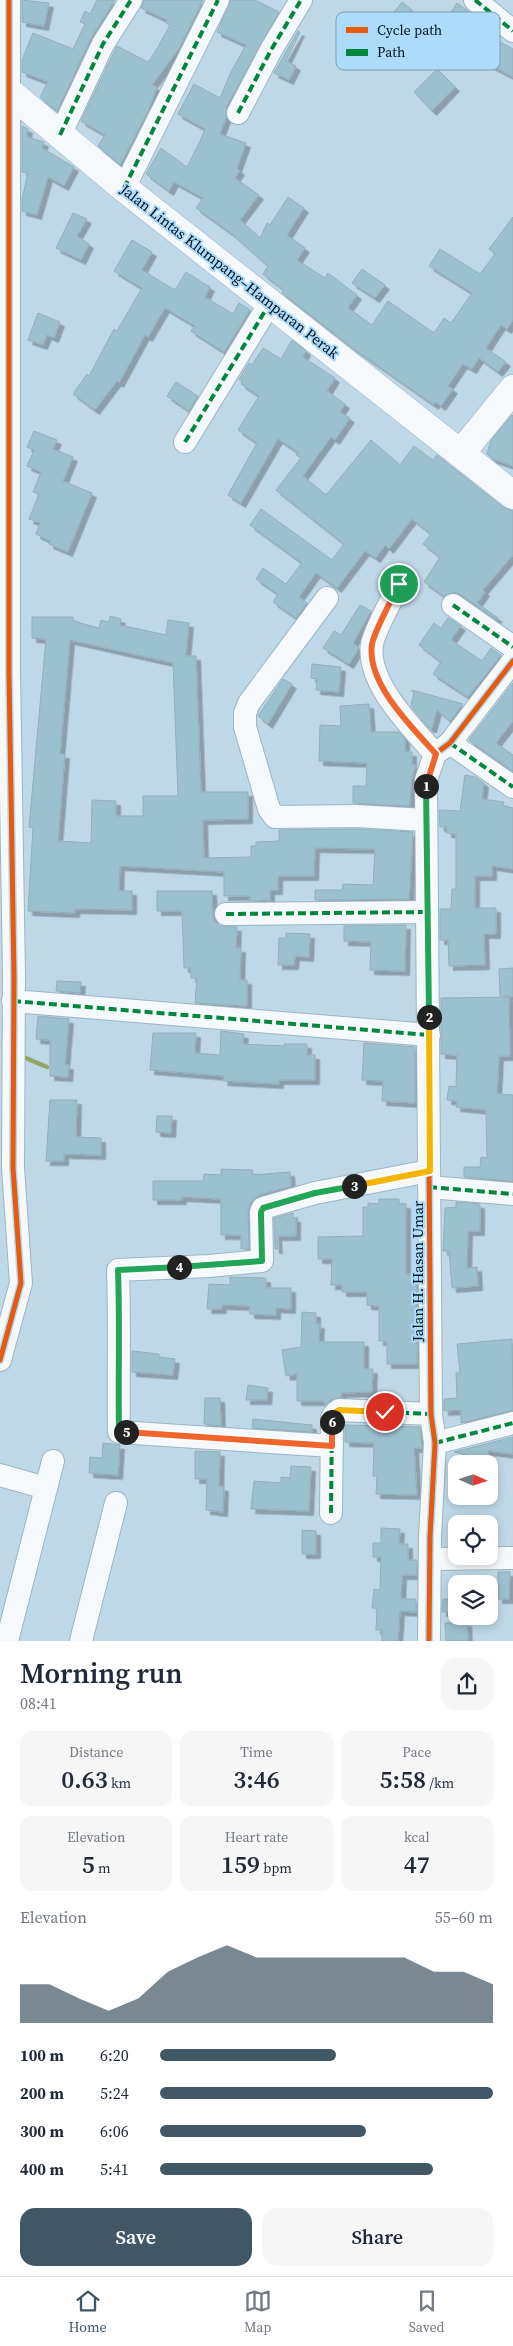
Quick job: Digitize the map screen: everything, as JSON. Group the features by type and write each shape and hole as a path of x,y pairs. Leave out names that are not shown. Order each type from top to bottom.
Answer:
{"main road":[{"name":"Jalan Lintas Klumpang–Hamparan Perak","path":"4,88 124,188 513,495"},
{"path":"461,453 513,389"}],"street":[{"path":"0,1360 5,1324 21,1283 13,1168 14,976 5,704 4,88 9,0"},
{"path":"60,135 103,44 131,0"},
{"path":"124,188 218,0"},
{"path":"238,113 271,50 301,0"},
{"path":"475,0 490,12"},
{"path":"500,20 513,31"},
{"path":"185,442 270,304"},
{"path":"399,584 372,643 372,666 397,710 443,749 513,786"},
{"path":"327,598 249,703 245,714 245,726 269,809 275,817 287,819 356,816 425,820"},
{"path":"453,605 513,647"},
{"name":"Jalan H. Hasan Umar","path":"429,1641 435,1443 431,1414 426,780 443,749 513,661"},
{"path":"226,914 428,912"},
{"path":"13,1001 429,1035"},
{"path":"332,1446 119,1432 118,1376 120,1326 118,1270 209,1266 262,1261 261,1212 263,1208 315,1193 429,1179 513,1194"},
{"path":"331,1513 332,1418 334,1413 339,1410 431,1414"},
{"path":"435,1443 513,1423"},
{"path":"7,1641 53,1461"},
{"path":"0,1475 46,1488"},
{"path":"81,1641 116,1503"},
{"path":"430,1559 513,1558"}],"building":[{"path":"22,0 49,3 44,26 22,22"},
{"path":"97,0 115,0 91,38 57,111 40,97 48,82 22,72 22,60 33,33 73,49 85,24 80,22 85,11 90,14"},
{"path":"144,0 203,0 178,50 152,85 157,87 148,111 120,165 98,146 105,135 81,121 117,46 148,62 170,25 166,23 167,20 141,8"},
{"path":"231,0 255,0 279,12 226,107 226,118 220,134 246,143 237,168 240,171 235,178 259,195 240,220 260,238 267,223 270,225 288,197 304,208 287,235 305,248 297,260 325,278 328,273 357,295 348,308 372,325 388,301 434,333 444,318 451,323 472,293 429,266 440,249 480,274 495,254 489,249 513,217 513,320 507,329 501,325 486,348 506,362 498,372 479,358 472,369 463,364 448,386 453,389 441,406 436,402 434,405 353,348 282,293 284,290 263,274 268,266 231,233 196,208 203,198 174,182 169,191 146,174 161,148 187,167 200,141 205,129 178,114 194,84 220,98 231,72 246,45 217,32"},
{"path":"402,2 412,10 410,12 394,12"},
{"path":"457,3 469,12 451,12"},
{"path":"298,31 300,32 286,61 296,66 289,80 274,73"},
{"path":"500,42 513,49 513,77 500,70"},
{"path":"436,70 455,87 432,111 414,92"},
{"path":"22,126 28,129 27,137 44,142 42,148 74,167 64,186 48,177 37,215 22,211 22,199 28,173 22,172"},
{"path":"73,213 87,219 77,236 89,244 81,260 56,248"},
{"path":"132,240 152,252 142,270 175,290 186,272 210,287 205,297 233,314 239,303 250,310 224,352 191,331 195,326 165,308 148,337 145,335 119,383 117,381 95,410 73,394 87,374 89,376 114,329 117,331 142,288 114,271"},
{"path":"362,269 385,285 375,298 352,283"},
{"path":"38,313 60,322 54,338 47,335 43,345 28,340"},
{"path":"292,340 306,351 303,357 335,378 327,391 345,404 340,412 350,418 335,440 331,437 303,476 326,495 371,440 400,465 414,446 433,460 437,455 503,507 513,511 513,555 483,590 485,592 477,603 498,618 496,619 460,594 454,592 444,596 424,582 440,557 423,544 431,534 412,519 389,549 385,545 376,558 365,551 337,588 316,573 299,597 307,603 296,618 273,602 278,594 256,579 263,568 286,584 302,563 250,525 261,509 332,560 344,544 276,490 301,458 296,455 298,452 278,439 241,503 228,495 257,443 238,430 259,396 241,384 242,381 239,379 249,363 252,365 263,348 281,359"},
{"path":"176,382 198,396 189,411 167,396"},
{"path":"512,415 513,466 493,459 487,454 491,440"},
{"path":"34,431 57,440 53,449 73,457 63,481 92,493 68,552 49,544 50,541 36,534 40,523 29,519 39,494 33,492 41,472 27,466 34,450 27,447"},
{"path":"360,605 371,611 353,643 359,648 349,664 323,648 334,631 341,635"},
{"path":"110,616 121,619 120,625 166,635 168,620 189,623 186,656 196,656 201,792 248,792 248,819 203,820 204,858 251,857 251,846 256,846 256,842 279,841 279,830 356,829 413,832 409,899 315,900 315,890 342,890 343,884 373,885 375,849 315,848 314,876 278,876 278,890 270,890 270,900 250,901 250,896 224,896 224,872 120,866 119,891 132,891 132,910 75,909 75,913 28,911 33,828 29,827 46,639 32,638 32,617 73,617 73,621 99,628 101,620 109,622","holes":["70,640 173,663 178,796 143,796 143,816 116,816 116,801 92,800 91,843 58,841 65,754 60,754"]},
{"path":"448,618 461,626 451,640 482,661 491,648 501,655 468,697 433,674 441,662 419,645 434,623 441,628"},
{"path":"312,664 341,667 339,692 316,690 317,679 311,678"},
{"path":"283,679 292,684 268,724 258,716"},
{"path":"513,683 513,721 496,743 513,755 513,771 469,740"},
{"path":"411,690 463,704 450,721 437,710 432,728 429,728 411,706 414,693"},
{"path":"369,704 371,732 399,732 405,739 405,752 412,752 412,765 416,765 411,781 410,806 353,803 353,786 366,786 367,763 319,761 320,725 341,726 340,706"},
{"path":"465,775 475,777 484,783 482,799 504,802 503,806 513,808 513,869 492,866 492,876 475,876 475,908 496,908 496,934 484,934 485,965 449,966 448,940 440,940 440,909 451,909 452,889 456,889 456,834 447,833 447,827 440,827 439,810 460,811"},
{"path":"157,891 212,891 213,920 220,926 237,927 236,948 241,948 240,980 247,980 247,1006 195,1003 197,978 191,978 191,968 184,968 182,911 157,911"},
{"path":"406,925 405,971 370,970 371,942 344,941 344,926"},
{"path":"286,933 310,934 309,957 295,956 294,965 278,965 279,938 286,938"},
{"path":"513,968 513,996 500,996 499,969"},
{"path":"57,981 81,982 80,993 56,991"},
{"path":"509,997 510,1056 499,1056 497,1094 513,1095 513,1181 464,1177 464,1167 480,1167 481,1157 487,1158 486,1110 456,1107 457,1101 447,1100 449,1086 456,1087 457,1055 441,1054 441,998"},
{"path":"38,1016 69,1019 65,1065 69,1065 68,1077 50,1076 50,1040 36,1039"},
{"path":"221,1031 244,1034 243,1044 284,1046 284,1044 307,1044 307,1055 315,1055 315,1080 279,1080 279,1084 223,1081 224,1076 150,1070 153,1033 196,1033 195,1053 220,1055"},
{"path":"364,1043 415,1047 415,1103 382,1101 383,1081 362,1080"},
{"path":"50,1100 77,1100 76,1137 101,1138 101,1155 64,1154 64,1161 46,1161"},
{"path":"157,1116 172,1116 171,1133 156,1132"},
{"path":"221,1169 253,1170 252,1175 290,1172 291,1186 259,1195 251,1202 248,1212 249,1249 241,1249 241,1235 221,1235 221,1199 182,1197 182,1200 153,1200 153,1181 203,1181 204,1174 221,1175"},
{"path":"379,1199 399,1199 399,1204 406,1204 406,1274 417,1274 417,1364 387,1364 387,1341 379,1341 379,1306 367,1305 367,1292 342,1292 342,1285 331,1285 332,1259 318,1259 318,1237 363,1236 363,1207 368,1207 368,1203 379,1204"},
{"path":"456,1202 480,1204 480,1231 468,1231 467,1268 477,1267 478,1286 452,1288 449,1251 443,1251 445,1208 456,1207"},
{"path":"293,1213 293,1218 296,1218 296,1236 277,1236 278,1249 275,1249 274,1218"},
{"path":"230,1277 266,1278 266,1288 291,1288 291,1309 276,1308 276,1315 250,1314 250,1306 222,1305 222,1309 207,1309 209,1284 230,1285"},
{"path":"302,1312 316,1313 316,1324 320,1324 319,1342 364,1342 364,1369 373,1369 372,1392 341,1393 341,1397 331,1400 325,1405 324,1401 297,1401 297,1374 286,1376 282,1350 301,1347"},
{"path":"512,1339 513,1410 461,1423 461,1410 444,1411 444,1399 457,1398 456,1373 460,1373 457,1344"},
{"path":"132,1351 159,1354 159,1357 175,1359 173,1375 132,1372"},
{"path":"248,1385 268,1388 267,1400 246,1400"},
{"path":"205,1398 220,1398 221,1426 204,1424"},
{"path":"253,1419 312,1425 312,1432 252,1428"},
{"path":"345,1425 420,1427 422,1448 414,1448 417,1495 376,1494 377,1476 373,1476 374,1443 345,1442"},
{"path":"513,1437 513,1454 488,1451 488,1455 468,1455 454,1452"},
{"path":"103,1443 120,1445 118,1475 89,1473 90,1457 102,1458"},
{"path":"195,1451 220,1452 219,1486 224,1487 223,1512 206,1510 207,1479 195,1479"},
{"path":"291,1466 311,1467 309,1511 251,1509 254,1481 281,1483 281,1477 290,1478"},
{"path":"381,1528 400,1529 399,1544 408,1544 408,1560 417,1560 417,1575 402,1575 401,1599 416,1599 416,1612 400,1611 398,1641 382,1641 382,1630 376,1630 377,1608 372,1608 374,1589 380,1590 381,1557 373,1557 373,1543 381,1543"},
{"path":"302,1530 316,1531 316,1554 302,1554"},
{"path":"498,1572 510,1572 509,1599 498,1599"},
{"path":"443,1599 448,1599 448,1612 442,1612"},
{"path":"445,1623 448,1623 448,1625 467,1625 468,1640 446,1641"}],"waterway":[{"path":"21,1056 47,1067"}],"marked path":[{"path":"60,135 103,44 131,0"},
{"path":"124,188 218,0"},
{"path":"238,113 271,50 301,0"},
{"path":"475,0 490,12"},
{"path":"500,20 513,31"},
{"path":"185,442 270,303"},
{"path":"399,584 374,638 372,659 383,689 403,718 435,754"},
{"path":"453,605 513,647"},
{"path":"450,743 513,787"},
{"path":"226,914 427,912"},
{"path":"13,1001 429,1035"},
{"path":"332,1446 119,1432 118,1270 209,1266 262,1261 261,1212 263,1208 315,1193 429,1171"},
{"path":"429,1187 513,1194"},
{"path":"331,1513 332,1418 335,1413 339,1410 431,1414"},
{"path":"435,1443 513,1423"}],"cycle path":[{"path":"0,1360 21,1283 13,1168 14,976 9,673 9,0"},
{"path":"429,1641 430,1537 435,1443 431,1414 426,780 435,754 450,743 513,661"}],"route":[{"path":"385,1412 339,1410 334,1413 332,1418 332,1446 119,1432 118,1376 120,1326 118,1270 209,1266 262,1261 261,1212 263,1208 315,1193 430,1171 428,912 425,820 426,780 436,754 397,710 372,666 372,643 399,584"}]}
